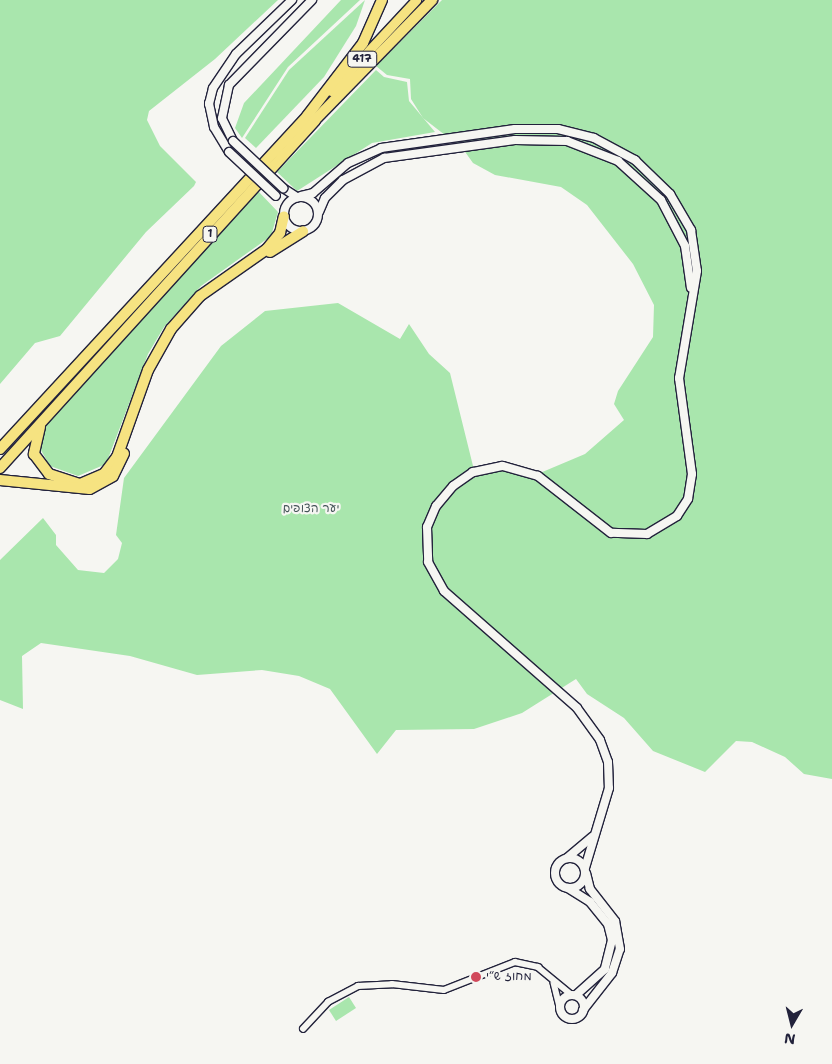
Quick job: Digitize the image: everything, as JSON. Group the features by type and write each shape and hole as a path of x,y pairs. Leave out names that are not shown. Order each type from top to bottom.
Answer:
{"highway":[{"name":"1","path":"0,449 307,116 363,43 382,0"},
{"name":"1","path":"0,468 73,385 429,2"},
{"path":"73,385 41,425 34,448 43,469 65,482 88,483 111,467 154,356 180,317 277,239 284,212"},
{"path":"240,267 303,231"},
{"path":"0,480 20,479 74,490 102,484 122,462 136,406"}],"main road":[{"name":"417","path":"307,116 416,0"}],"street":[{"path":"292,0 236,54 213,88 210,104 214,127 229,152 276,196 293,229 303,231 313,227 325,198 343,180 384,158 515,140 579,144 618,161 662,200 687,252 689,315"},
{"path":"312,0 229,85 222,118 233,141 283,188 299,197 311,199 319,212"},
{"path":"284,212 299,197 308,196 360,156 408,141 514,129 582,134 624,152 659,181 678,206 690,230 697,258 679,378 691,484 683,507 670,521 647,534 612,533 538,476 502,466 473,472 453,486 436,506 427,528 428,562 444,591 577,708 600,740 609,774 600,825 582,883 568,888"},
{"path":"560,1007 565,997 574,995 605,969 612,940 608,924 590,902 559,883 555,872 566,859 583,849 600,825"},
{"path":"552,979 560,1007 569,1018 583,1010 612,973 620,949 615,921 590,889 585,871 576,860 566,859"},
{"path":"303,1029 328,1002 368,984 444,990 515,962 538,967 574,995 583,1010"}],"green space":[{"path":"0,0 278,0 215,59 149,111 147,120 160,146 196,182 194,186 146,232 60,336 35,343 0,384"},
{"path":"341,0 360,0 288,67 242,138 235,128 244,103"},
{"path":"365,0 356,26 324,77 256,148 245,138 289,70"},
{"name":"יער הצופים","path":"442,0 832,0 832,779 804,774 785,757 752,742 736,741 705,772 653,751 624,718 587,694 576,679 522,713 474,729 396,730 377,754 330,689 299,676 262,670 197,675 130,656 41,643 22,656 23,709 0,700 0,560 43,518 56,535 56,545 78,570 104,573 118,559 122,543 116,535 124,478 221,346 265,311 338,303 400,339 409,324 429,354 450,373 474,470 540,473 585,454 624,420 614,404 618,391 653,337 654,305 633,264 587,205 561,187 495,175 473,163 463,149 423,118 411,99 410,79 387,75 376,66"},
{"path":"376,70 384,77 407,82 409,101 435,132 372,143 297,191 277,172"},
{"path":"258,191 278,212 271,236 201,286 164,327 148,354 106,464 78,476 50,466 38,445 43,428"},
{"path":"349,997 356,1008 336,1021 329,1010"}],"place":[{"name":"מחוז ש״י","path":"476,977"}]}
